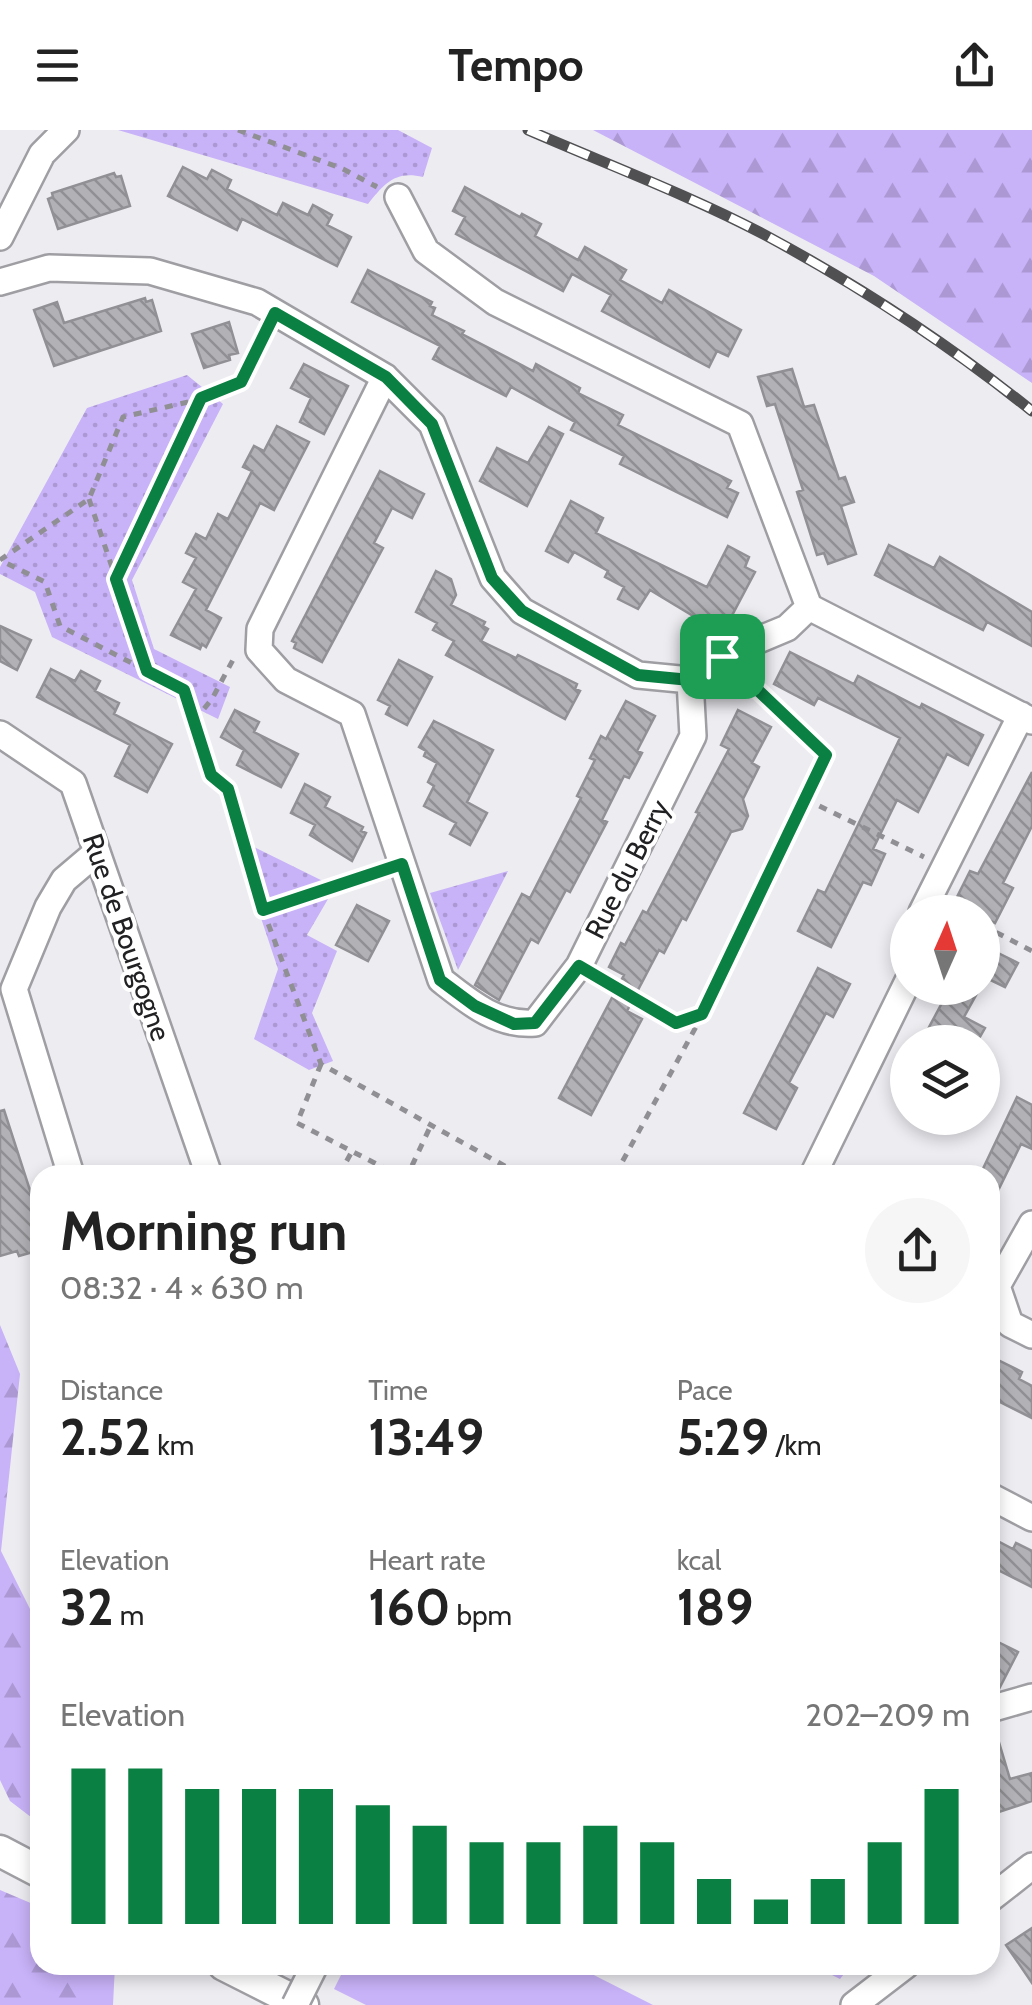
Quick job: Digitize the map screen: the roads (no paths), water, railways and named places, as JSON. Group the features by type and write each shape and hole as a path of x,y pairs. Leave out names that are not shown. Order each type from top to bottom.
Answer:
{"main road":[{"path":"0,1851 30,1867"},
{"path":"244,1975 303,2005"}],"street":[{"path":"0,237 42,154 66,130"},
{"path":"398,197 426,251 495,302 740,424 809,607 1026,718 931,895"},
{"path":"0,282 50,268 150,270 258,302 386,377 432,424 492,578 522,611 638,675 690,680 722,656 787,628 809,607"},
{"name":"Rue du Berry","path":"386,377 260,629 259,650 286,680 352,714 440,980 475,1006 514,1024 535,1023 579,966 694,736 690,680"},
{"name":"Rue de Bourgogne","path":"0,734 74,783 205,1165"},
{"path":"67,1165 14,989 48,907 64,880 97,852"},
{"path":"818,1165 896,1005"},
{"path":"1000,1275 1032,1224"},
{"path":"1000,1300 1010,1324 1032,1334"},
{"path":"1000,1501 1032,1518"},
{"path":"1000,1706 1032,1697"},
{"path":"1000,1890 1032,1866"},
{"path":"295,2005 310,1975"},
{"path":"854,2005 893,1975"}],"railway":[{"path":"528,130 707,206 765,235 868,295 1032,411"}]}
